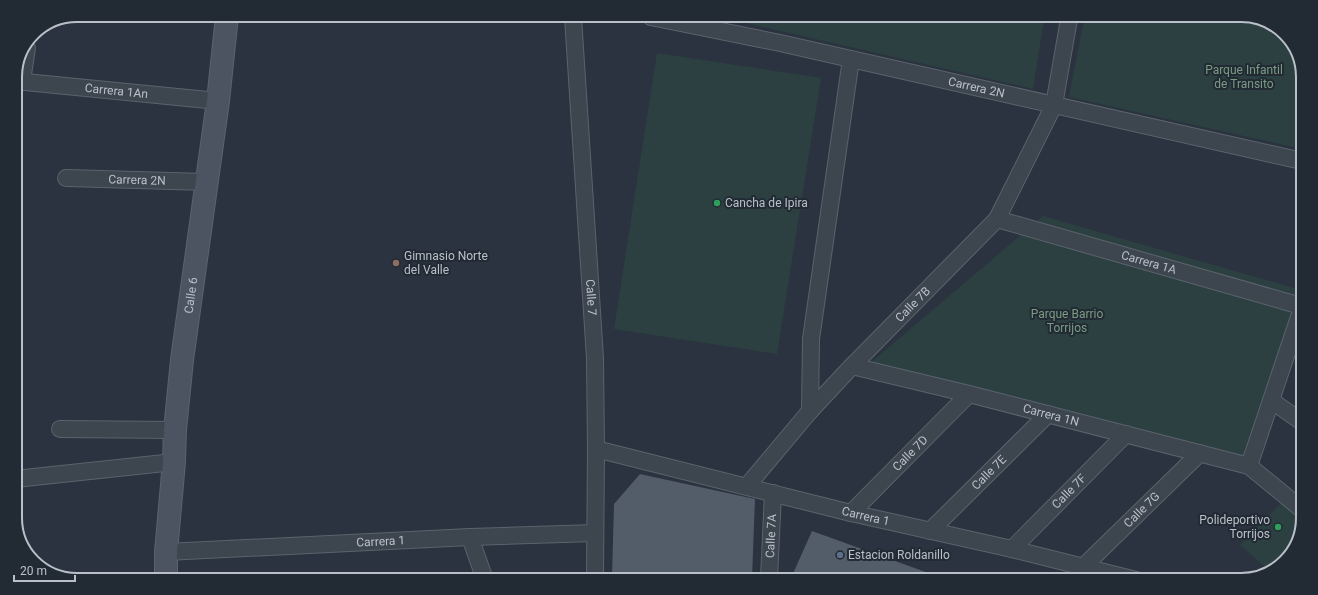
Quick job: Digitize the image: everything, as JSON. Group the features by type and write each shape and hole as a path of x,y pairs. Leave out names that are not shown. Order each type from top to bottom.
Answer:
{"street":[{"name":"Calle 6","path":"166,573 166,552 174,462 175,430 182,360 218,101 225,22"},
{"name":"Calle 7","path":"573,22 594,358 596,573"},
{"name":"Carrera 2N","path":"676,22 772,41 1296,160"},
{"name":"Calle 7B","path":"747,486 810,411 852,366 997,219 1054,105 1068,22"},
{"path":"810,411 811,339 851,59"},
{"name":"Carrera 1An","path":"22,81 218,101"},
{"name":"Carrera 2N","path":"66,178 207,182"},
{"name":"Carrera 1A","path":"997,219 1296,305"},
{"path":"1296,327 1249,466 1296,505"},
{"name":"Carrera 1N","path":"852,366 969,394 1249,466"},
{"name":"Calle 7D","path":"851,513 969,394"},
{"path":"1272,401 1296,418"},
{"name":"Calle 7E","path":"930,530 1048,414"},
{"path":"60,429 175,430"},
{"name":"Calle 7F","path":"1012,549 1126,434"},
{"name":"Carrera 1","path":"596,450 747,486 851,513 1012,549 1107,573"},
{"name":"Calle 7G","path":"1083,567 1200,453"},
{"path":"22,478 174,462"},
{"name":"Calle 7A","path":"769,573 773,493"},
{"name":"Carrera 1","path":"166,552 470,537 595,533"},
{"path":"470,537 483,573"}],"green space":[{"path":"741,22 1044,22 1033,89"},
{"name":"Parque Infantil de Transito","path":"1083,22 1252,23 1268,29 1280,38 1293,59 1296,73 1296,148 1069,97"},
{"name":"Cancha de Ipira","path":"657,53 821,78 777,354 614,329"},
{"name":"Parque Barrio Torrijos","path":"1043,216 1296,289 1296,317 1249,466 867,366"},
{"name":"Polideportivo Torrijos","path":"1285,499 1296,509 1295,529 1292,539 1287,549 1272,564 1265,567 1240,545"}],"building":[{"path":"640,474 755,499 752,573 612,573 614,504"},
{"name":"Estacion Roldanillo","path":"812,531 928,573 793,573"}],"place":[{"name":"Cancha de Ipira","path":"717,203"},
{"name":"Gimnasio Norte del Valle","path":"396,263"},
{"name":"Polideportivo Torrijos","path":"1278,527"},
{"name":"Estacion Roldanillo","path":"840,555"}]}
